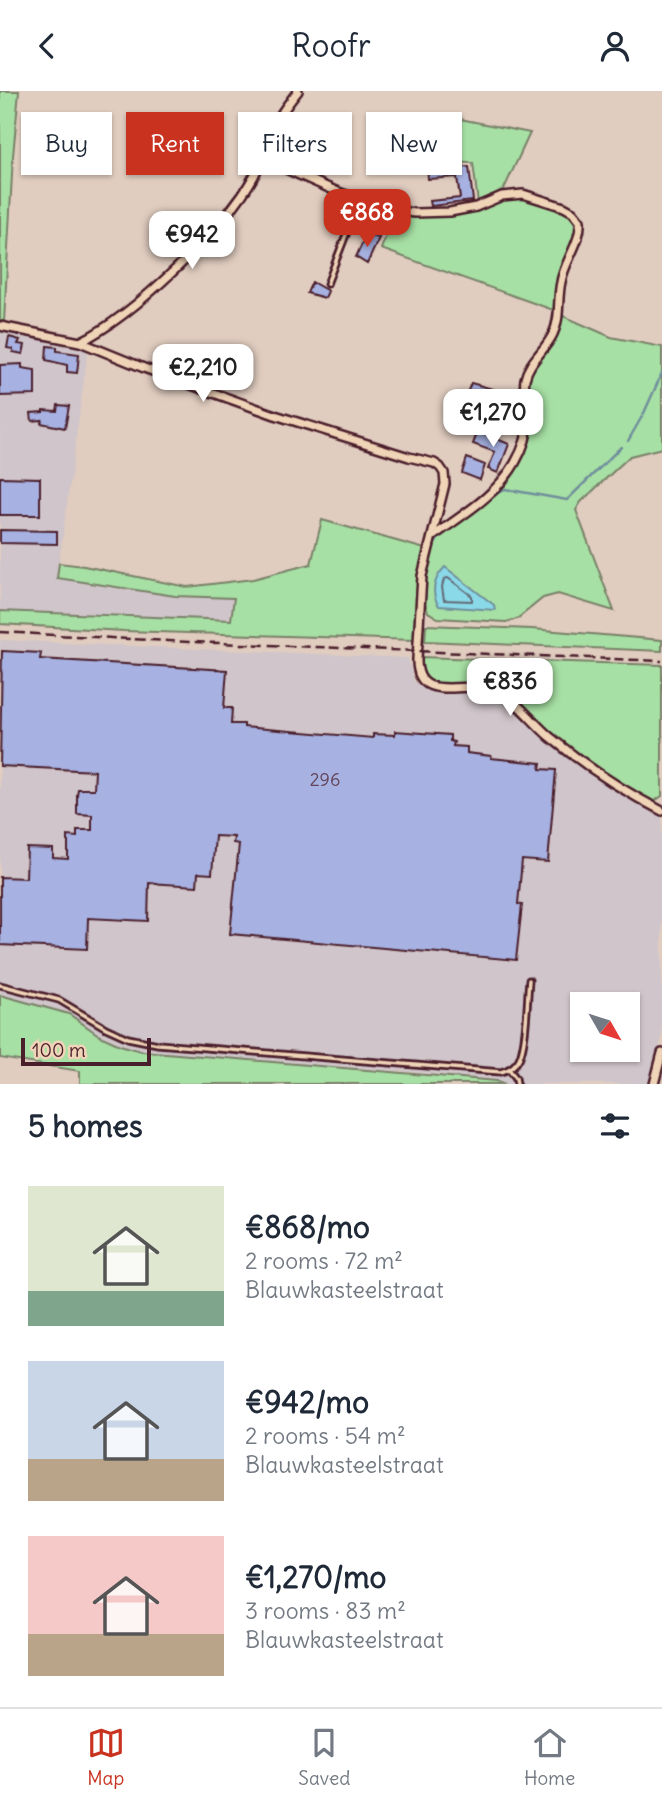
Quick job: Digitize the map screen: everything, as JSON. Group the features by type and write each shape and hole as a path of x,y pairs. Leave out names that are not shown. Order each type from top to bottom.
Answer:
{"street":[{"path":"283,112 298,91"},
{"path":"80,342 119,316 211,234 240,198 254,175"},
{"path":"301,175 390,210 433,213 468,210 502,196 523,194 564,207 573,212 580,221 579,234 561,280 554,333 530,365 524,384 528,418 521,452 504,480 493,492 431,537"},
{"path":"0,325 80,342 275,415 434,463 444,473 445,484 422,576 417,659 420,679 435,687 485,687 496,690 569,752 662,811"},
{"path":"654,1084 662,1053"}],"lane":[{"path":"327,284 359,199"},
{"path":"0,985 59,1000 128,1038 158,1044 501,1072 518,1061 529,980"},
{"path":"509,1069 517,1084"}],"shaded area":[{"path":"0,330 72,345 88,351 57,578 175,596 234,598 231,620 0,611"},
{"path":"0,640 408,658 414,681 425,690 481,692 499,697 566,754 646,807 662,814 662,1038 649,1084 505,1084 421,1073 142,1051 100,1036 69,1014 0,995"}],"green space":[{"path":"0,91 19,91 4,322 0,321"},
{"path":"462,119 530,133 504,189 478,203 473,163 462,163"},
{"path":"529,197 573,214 579,224 556,311 381,249 395,213 453,216 469,213 501,199"},
{"path":"561,315 611,337 662,347 662,448 630,456 581,502 576,510 614,611 558,594 543,598 517,619 506,622 438,618 428,612 423,599 425,569 433,540 494,495 513,473 525,450 528,374"},
{"path":"322,520 425,549 420,575 415,640 124,631 0,624 0,611 231,620 234,598 175,596 57,578 59,563 187,587 253,579 311,564"},
{"path":"426,625 532,629 662,640 662,651 425,641"},
{"path":"420,657 662,665 662,796 646,807 566,754 563,742 496,688 430,684 422,674"},
{"path":"0,995 69,1014 100,1036 142,1051 497,1081 505,1084 80,1084 80,1071 0,1058"}],"water":[{"path":"445,567 494,605 495,610 439,606 434,586"}],"building":[{"path":"462,167 469,167 473,201 431,206 430,201 460,198 457,177 428,179 428,175 462,175"},
{"path":"336,201 352,207 345,226 338,214 332,212"},
{"path":"366,235 379,238 367,264 356,257"},
{"path":"312,282 328,291 325,298 307,293"},
{"path":"9,337 20,340 18,344 25,345 23,354 7,348"},
{"path":"47,346 57,347 57,351 79,354 77,373 67,372 67,365 46,360"},
{"path":"22,364 22,368 35,370 35,395 0,396 0,365"},
{"path":"471,383 518,396 509,427 459,414"},
{"path":"58,405 69,406 65,428 41,423 42,420 32,421 31,413 57,411"},
{"path":"478,431 509,444 498,473 488,469 495,452 473,444"},
{"path":"467,458 485,465 480,480 462,473"},
{"path":"0,477 40,478 40,515 0,515"},
{"path":"0,530 57,531 57,544 0,543"},
{"path":"2,651 41,653 40,659 227,670 224,708 232,708 231,724 373,738 373,734 395,735 395,731 450,735 453,746 467,747 467,753 541,763 540,769 556,770 548,862 522,860 518,904 522,905 516,960 230,934 239,844 233,843 234,837 215,836 212,874 198,873 197,886 149,883 148,921 88,918 87,949 0,945 0,877 26,878 27,848 53,849 53,858 68,859 68,836 77,837 77,830 92,830 92,815 77,814 77,794 78,789 94,789 95,771 0,766"}],"waterway":[{"path":"628,441 662,373"},
{"path":"432,554 441,535 501,491 505,489 567,500 621,447"}],"railway":[{"path":"0,632 662,661"}]}
